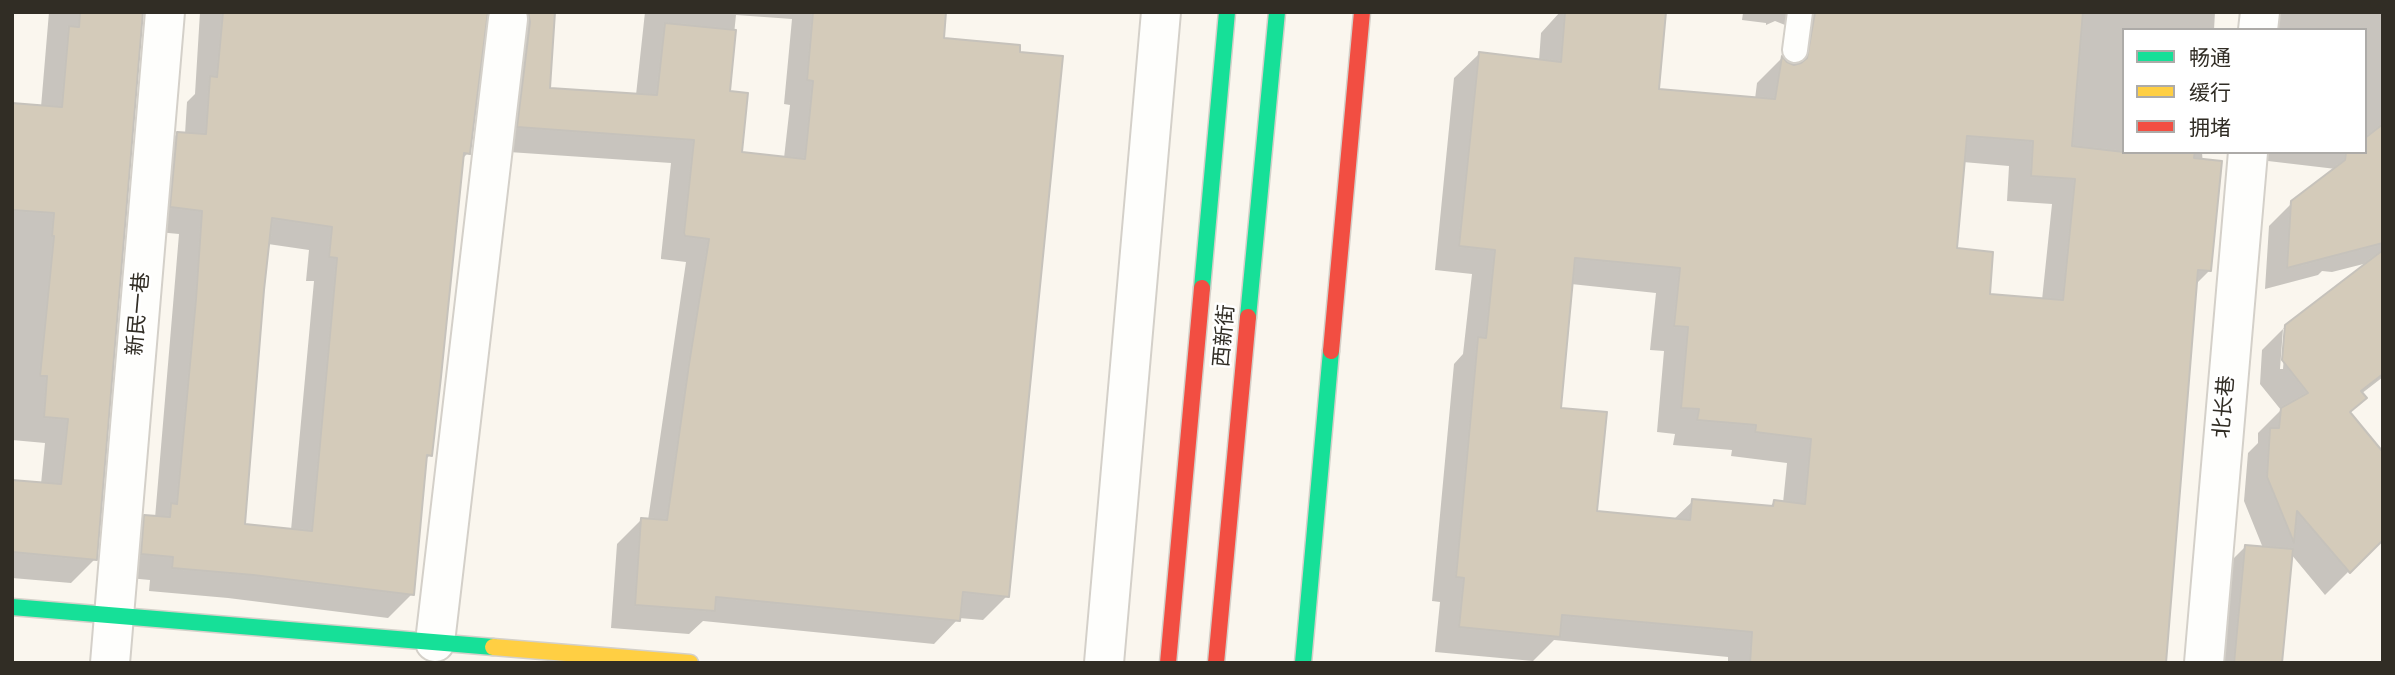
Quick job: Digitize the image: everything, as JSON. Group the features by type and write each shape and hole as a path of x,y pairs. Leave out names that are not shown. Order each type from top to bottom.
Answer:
{"street":[{"name":"新民一巷","path":"110,663 166,12"},
{"path":"1104,663 1161,12"},
{"name":"西新街","path":"1168,663 1227,12"},
{"name":"西新街","path":"1216,663 1277,12"},
{"path":"1303,663 1362,12"},
{"path":"435,642 508,19"},
{"name":"北长巷","path":"2204,663 2248,154"},
{"path":"12,607 690,663"}],"lane":[{"path":"1795,50 1800,12"}],"building":[{"path":"80,12 143,12 97,560 12,552 12,480 61,484 68,419 44,417 47,376 40,376 54,213 12,210 12,103 62,107 69,26 79,27"},
{"path":"223,12 488,12 470,154 464,153 432,456 427,455 414,595 172,568 173,557 141,554 144,515 170,517 171,503 177,504 196,299 202,211 170,207 177,132 206,134 210,76 217,77","holes":["272,218 332,227 329,257 337,258 312,531 245,524"]},
{"path":"528,12 555,12 550,88 657,95 665,23 736,30 730,91 748,93 742,152 805,159 813,81 807,80 813,12 946,12 944,38 1020,45 1020,52 1063,56 1009,597 963,592 960,621 716,597 715,611 635,605 641,518 667,520 709,239 685,236 684,233 694,140 517,127 530,22"},
{"path":"1565,12 1666,12 1659,89 1775,99 1782,56 1794,65 1807,58 1815,12 2083,12 2072,146 2122,152 2122,154 2195,154 2194,158 2222,161 2211,271 2198,270 2166,663 1750,663 1752,632 1562,615 1560,637 1459,627 1464,578 1456,577 1478,337 1486,338 1495,250 1459,246 1479,52 1561,62","holes":["1967,136 2033,141 2031,176 2075,179 2063,300 1990,294 1993,252 1957,248","1575,258 1680,268 1674,326 1688,327 1681,408 1699,409 1697,420 1756,425 1755,432 1811,439 1805,504 1774,500 1773,506 1692,499 1690,520 1597,511 1607,412 1561,408"]},
{"path":"2383,124 2383,243 2287,268 2291,201 2345,160 2346,154 2367,154 2367,136"},
{"path":"2383,250 2383,374 2361,391 2367,398 2350,412 2383,452 2383,540 2350,573 2297,511 2294,543 2267,477 2270,428 2279,428 2281,408 2308,393 2282,360 2285,325"},
{"path":"2245,545 2293,549 2282,663 2234,663"}],"traffic: fast":[{"path":"1202,288 1227,12"},
{"path":"1248,317 1277,12"},
{"path":"1303,663 1331,351"},
{"path":"12,607 493,647"}],"traffic: slow":[{"path":"493,647 690,663"}],"traffic: jam":[{"path":"1331,351 1362,12"},
{"path":"1168,663 1202,288"},
{"path":"1216,663 1248,317"}]}
